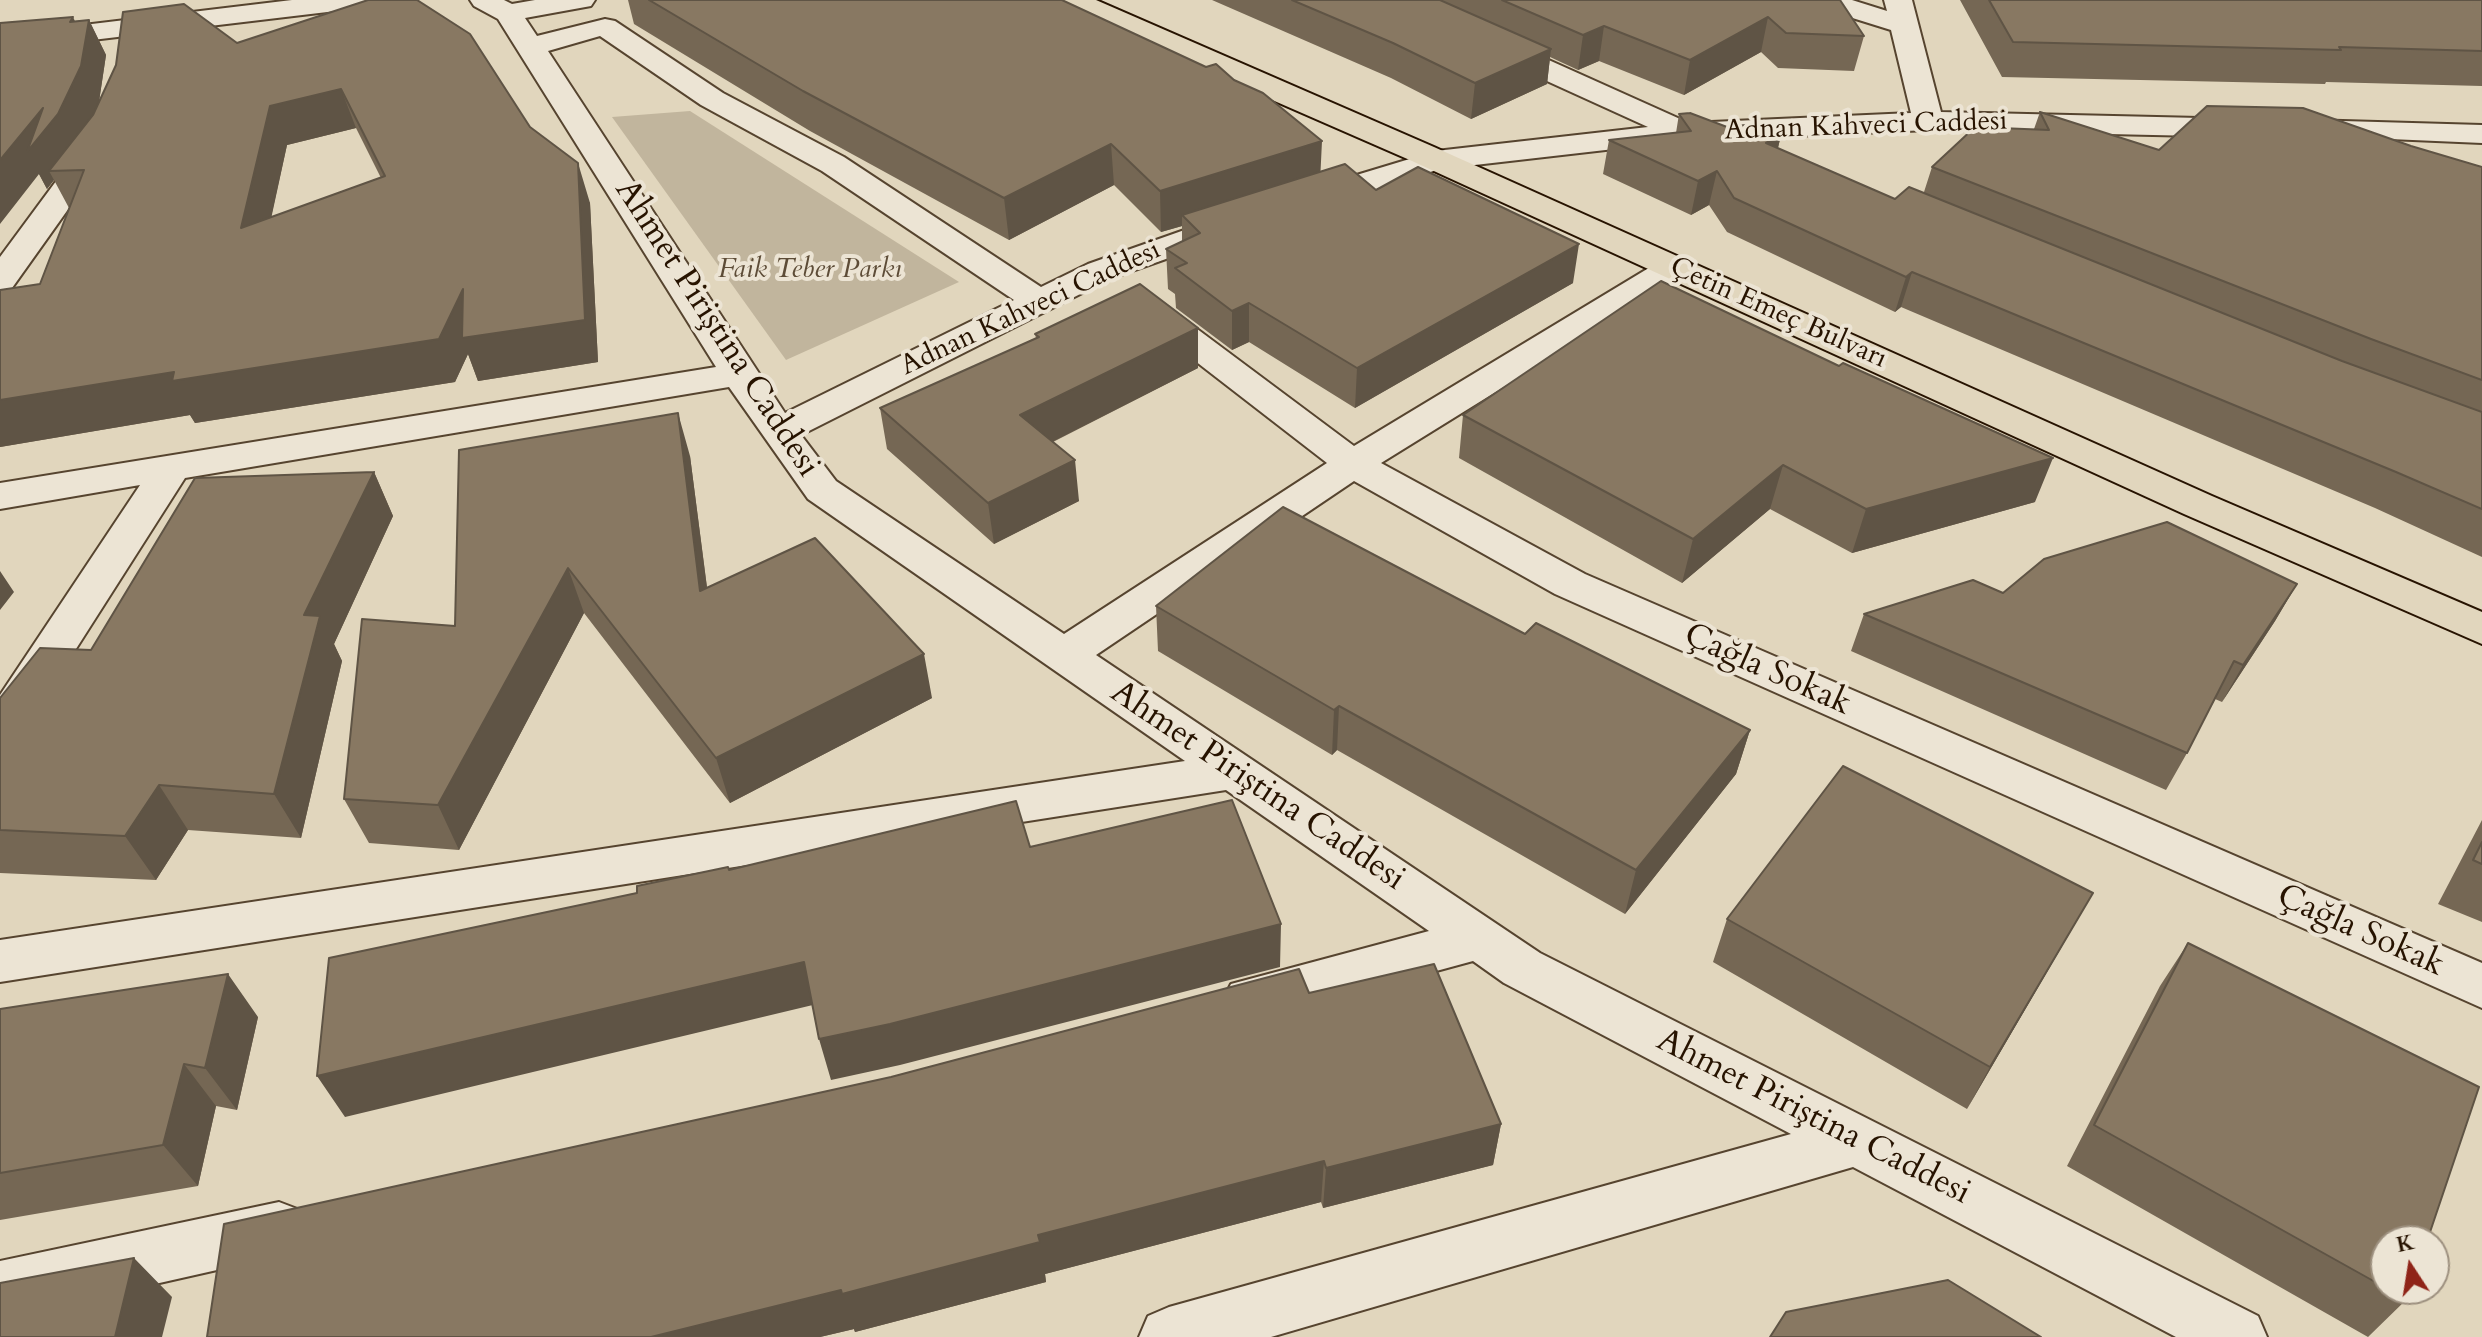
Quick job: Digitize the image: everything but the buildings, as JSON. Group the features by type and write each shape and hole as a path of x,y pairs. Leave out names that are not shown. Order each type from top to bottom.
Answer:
{"main road":[{"name":"Çetin Emeç Bulvarı","path":"1074,0 1147,35 1436,160 2198,505 2482,629"}],"street":[{"path":"0,43 124,43 361,0"},
{"path":"508,20 581,0"},
{"path":"1392,0 1699,132 1786,161"},
{"path":"1824,0 1901,13 1928,121"},
{"path":"508,20 570,34 609,17 712,99 833,164 1039,301"},
{"name":"Ahmet Piriştina Caddesi","path":"508,20 740,374 822,490 1522,968 2237,1337"},
{"name":"Adnan Kahveci Caddesi","path":"779,431 1100,271 1180,240 1436,160 1699,132 1928,121 2482,134"},
{"path":"0,281 94,153 106,128"},
{"path":"1064,655 1353,464 1674,267"},
{"name":"Çağla Sokak","path":"1100,271 1353,464 1570,584 2482,986"},
{"path":"0,496 740,374"},
{"path":"0,731 172,467"},
{"path":"0,961 1233,771"},
{"path":"1205,1011 1479,939"},
{"path":"1169,1337 1857,1141"},
{"path":"0,1290 320,1220"}],"green space":[{"name":"Faik Teber Parkı","path":"690,111 959,282 786,360 612,117"}]}
